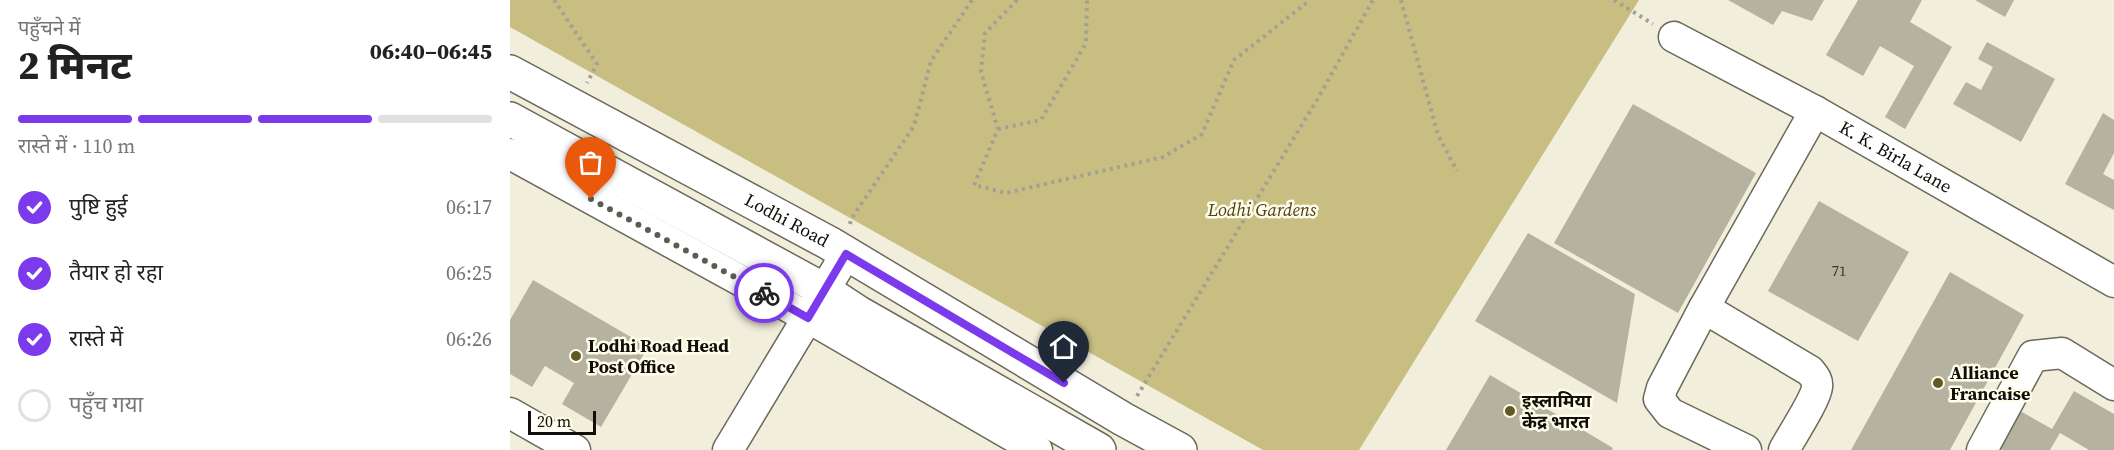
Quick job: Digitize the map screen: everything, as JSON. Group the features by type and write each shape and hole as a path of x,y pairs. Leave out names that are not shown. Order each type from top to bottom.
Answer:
{"main road":[{"name":"Lodhi Road","path":"510,72 829,243 1123,419 1180,450"},
{"path":"510,119 816,304 859,313 1099,450"}],"street":[{"name":"K. K. Birla Lane","path":"1674,36 1815,111 2114,282"},
{"path":"1746,450 1670,413 1659,399 1662,388 1704,308 1815,111"},
{"path":"510,154 816,304 1038,450"},
{"path":"728,450 846,254"},
{"path":"1704,308 1810,371 1816,378 1818,387 1784,450"},
{"path":"1982,450 2033,356 2062,353 2114,385"},
{"path":"513,419 575,450"}],"path":[{"path":"554,0 597,64 585,85"},
{"path":"846,254 851,219 914,126 931,61 972,0"},
{"path":"1017,0 985,33 981,72 998,129 974,185 1006,193 1163,157 1202,134 1234,60 1310,0"},
{"path":"998,129 1041,120 1086,43 1087,0"},
{"path":"1123,419 1317,100 1372,0"},
{"path":"1401,0 1438,135 1456,171"},
{"path":"1614,0 1674,36"}],"green space":[{"name":"Lodhi Gardens","path":"510,0 1639,0 1359,450 1263,450 510,27"}],"building":[{"path":"1728,0 1824,0 1812,21 1782,11 1773,25"},
{"path":"1858,0 1922,0 1910,22 1952,47 1905,129 1885,117 1914,66 1880,46 1863,76 1826,55"},
{"path":"1975,0 2014,0 2005,17"},
{"path":"1987,42 2055,79 2021,142 1953,104 1966,82 1981,90 1993,67 1978,59"},
{"path":"1633,104 1756,173 1678,313 1554,243"},
{"path":"2103,113 2114,120 2114,153 2103,174 2114,180 2114,210 2065,184"},
{"path":"1819,201 1909,252 1858,341 1768,291"},
{"path":"1528,233 1635,294 1617,403 1475,321"},
{"name":"Alliance Francaise","path":"1950,272 2024,315 1950,450 1851,450"},
{"name":"Lodhi Road Head Post Office","path":"533,280 648,347 601,427 562,404 574,383 545,366 532,387 510,374 510,320"},
{"name":"इस्लामिया केंद्र भारत","path":"1490,375 1613,448 1612,450 1446,450"},
{"path":"2074,391 2114,414 2114,450 2089,450 2060,433 2050,450 2003,450 1992,444 2013,407 2052,429"}],"way so far":[{"path":"591,199 764,293"}],"place":[{"name":"Lodhi Road Head Post Office","path":"576,356"},
{"name":"Alliance Francaise","path":"1938,383"},
{"name":"इस्लामिया केंद्र भारत","path":"1510,411"}],"route":[{"path":"764,293 808,318 846,254 1064,383"}]}
